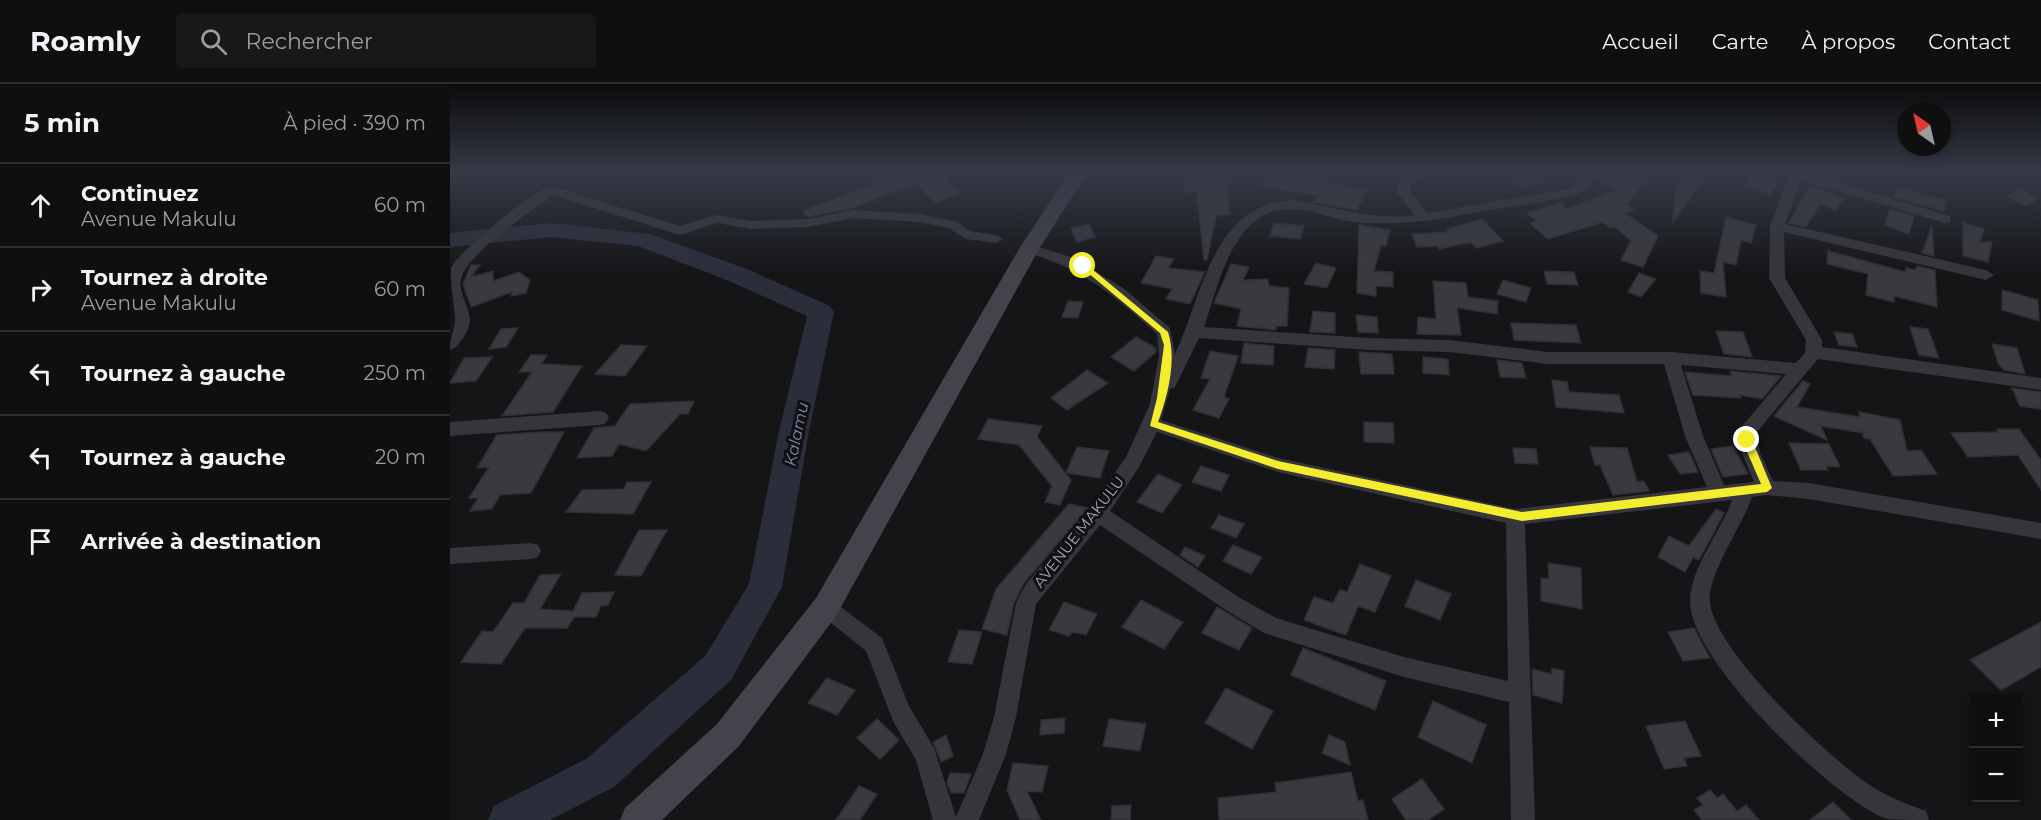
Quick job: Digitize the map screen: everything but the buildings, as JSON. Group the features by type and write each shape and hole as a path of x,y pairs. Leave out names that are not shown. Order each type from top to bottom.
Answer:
{"main road":[{"path":"637,820 728,735 826,607 1029,249 1056,207"}],"street":[{"path":"450,344 462,328 463,322 453,281 457,272 473,253 506,222 527,207"},
{"path":"606,207 680,231 717,219 751,225 808,223 860,214 920,218 953,225 966,235 996,239"},
{"path":"1162,398 1194,332 1220,261 1237,231 1256,214 1272,207"},
{"path":"1308,207 1354,218 1424,219 1487,207"},
{"path":"1415,207 1424,219"},
{"path":"1767,488 1747,440 1748,431 1801,369 1813,352 1814,340 1777,278 1778,226 1785,207"},
{"path":"1908,207 1945,219"},
{"path":"1778,226 1986,275"},
{"name":"AVENUE MAKULU","path":"967,820 994,754 1005,717 1026,603 1033,590 1116,488 1153,424 1162,398 1168,345 1164,332 1083,266 1053,253 1029,249"},
{"path":"1194,332 1357,343 1458,346 1548,358 1670,358 1801,369"},
{"path":"1813,352 2041,384"},
{"path":"1670,358 1694,436 1718,492"},
{"path":"450,429 600,418"},
{"path":"1153,424 1278,465 1515,517 1767,488 1809,491 2041,531"},
{"path":"1745,489 1705,584 1700,602 1702,615 1712,637 1774,714 1831,772 1857,791 1917,820"},
{"path":"1097,513 1233,604 1271,626 1404,667 1519,694"},
{"path":"1515,517 1523,820"},
{"path":"450,556 531,551"},
{"path":"826,607 874,645 901,713 926,756 945,820"}],"waterway":[{"name":"Kalamu","path":"450,240 552,230 642,239 738,275 821,312 794,431 765,587 718,668 600,773 508,820"}],"route":[{"path":"1083,266 1128,300 1164,332 1168,345 1162,398 1153,424 1278,465 1522,517 1767,488 1747,440"}]}
